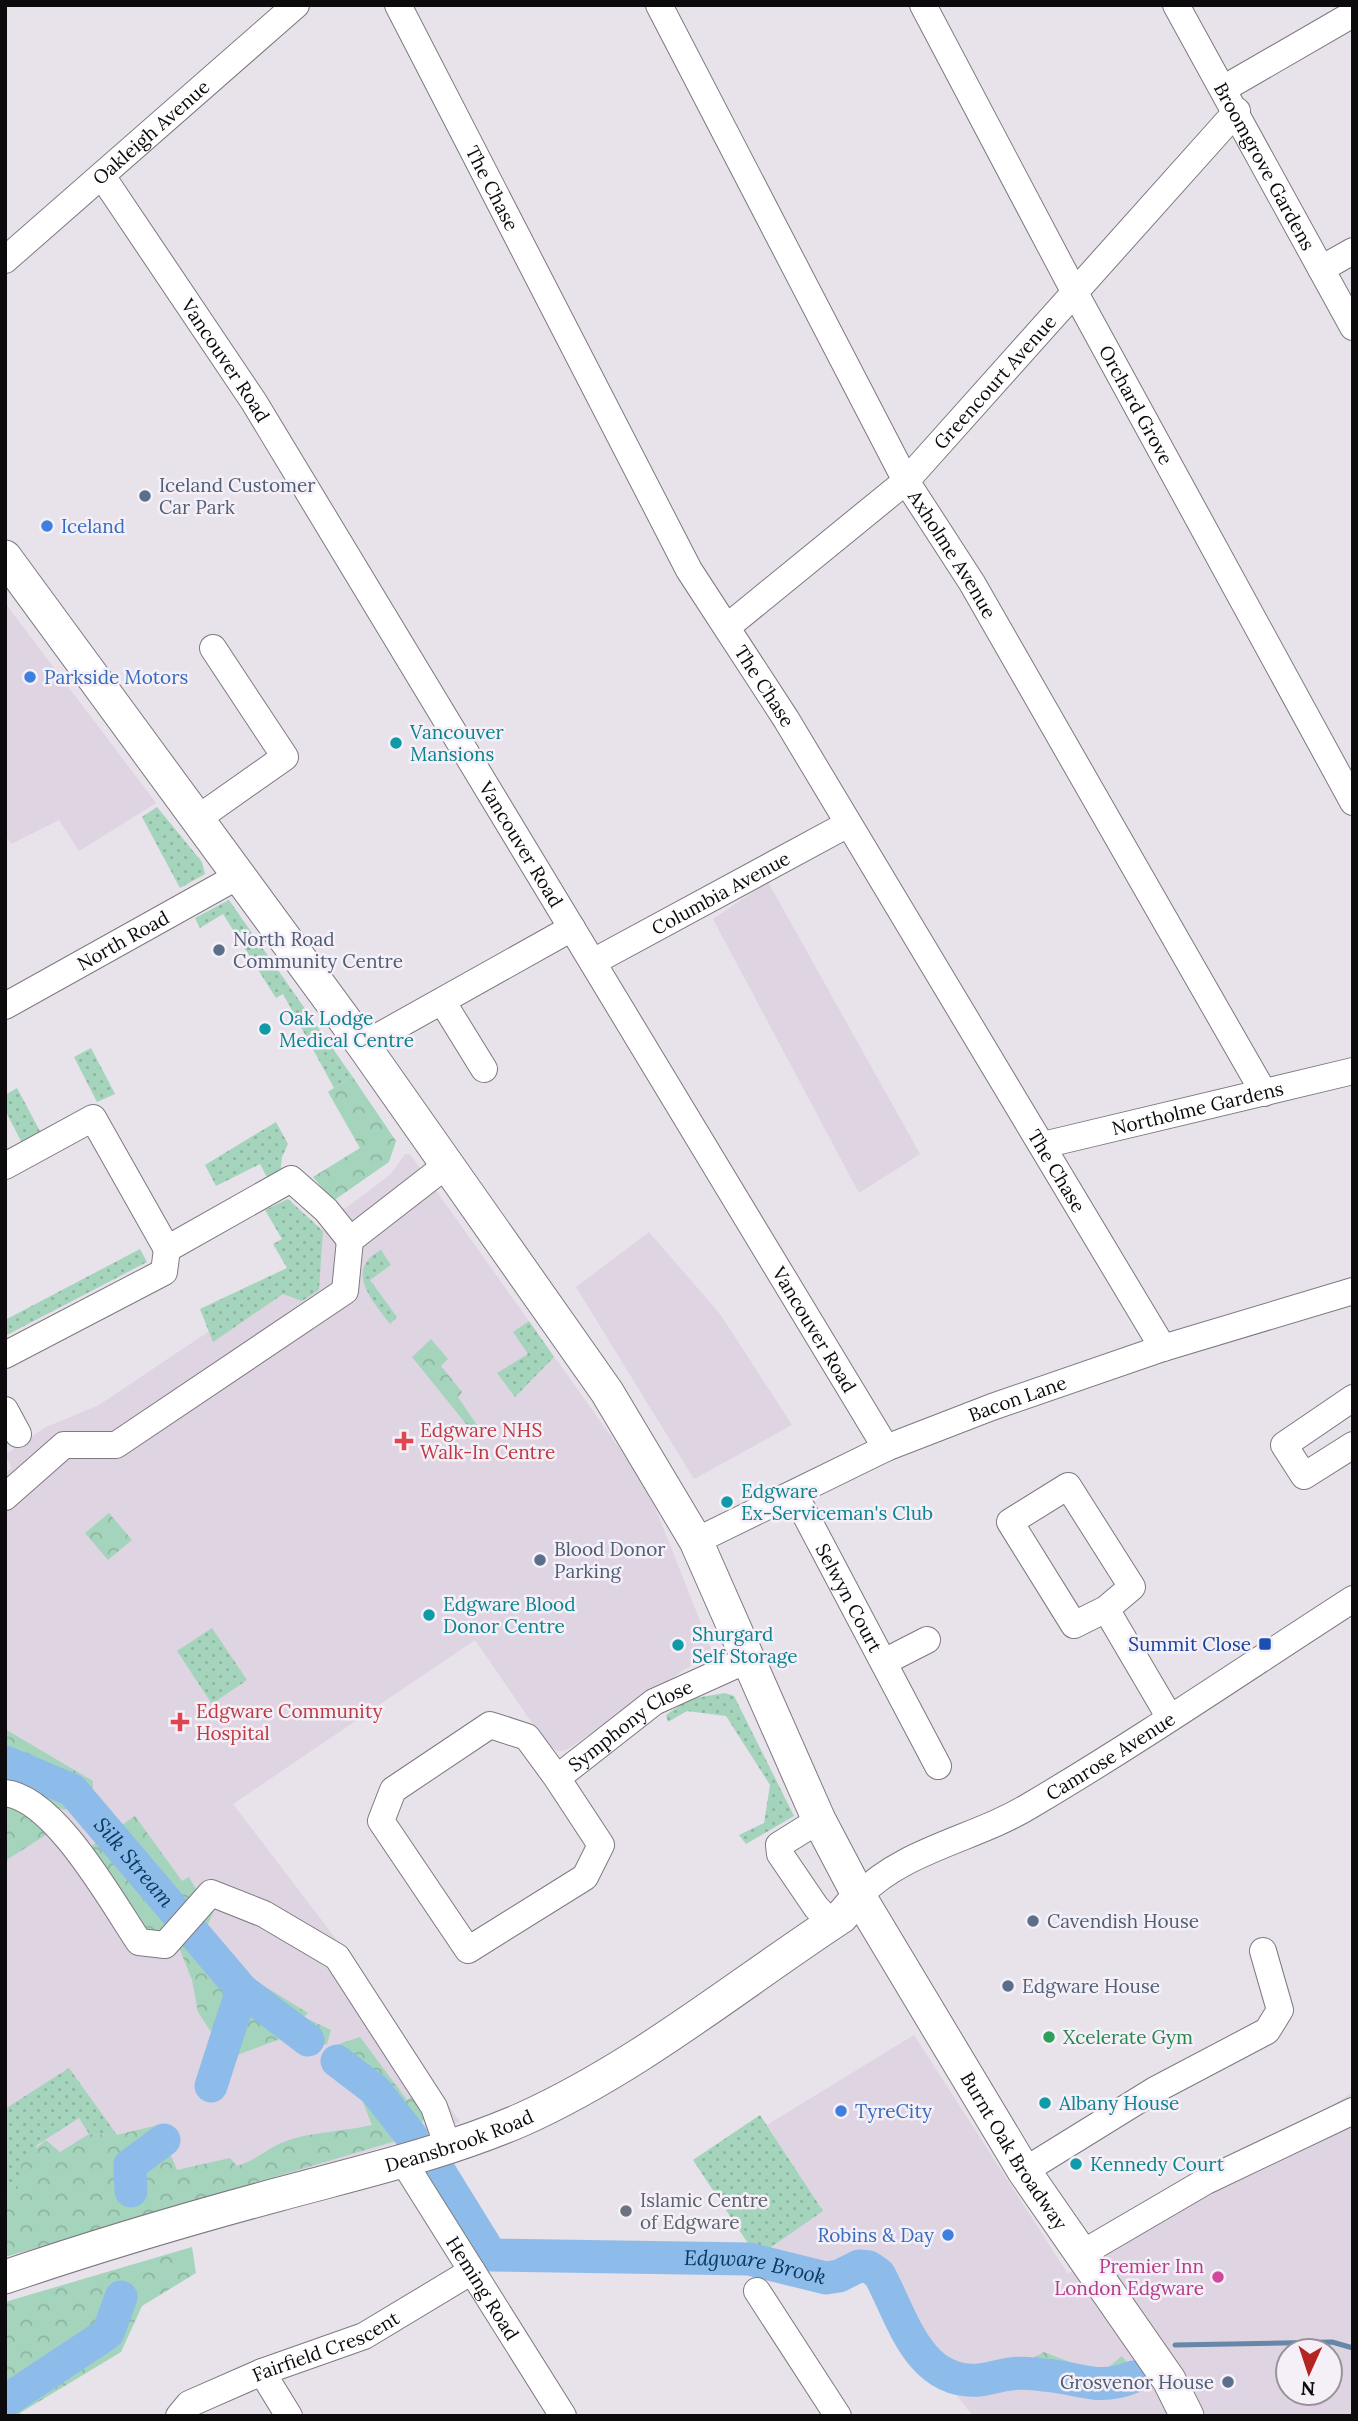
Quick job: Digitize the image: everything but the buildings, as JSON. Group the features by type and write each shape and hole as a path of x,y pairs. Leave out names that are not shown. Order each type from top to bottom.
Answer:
{"main road":[{"name":"Burnt Oak Broadway","path":"5,557 363,1045 598,1377 696,1541 820,1820 859,1896 1024,2171 1169,2380"},
{"name":"Deansbrook Road","path":"5,2277 155,2228 403,2161 521,2119 624,2064 831,1923 859,1896"},
{"path":"1169,2380 1187,2416"},
{"path":"1169,2380 1210,2416"}],"street":[{"name":"Oakleigh Avenue","path":"5,260 296,5"},
{"name":"The Chase","path":"398,5 689,570 848,824 1163,1348"},
{"name":"Axholme Avenue","path":"659,5 906,481 979,594 1264,1093"},
{"name":"Orchard Grove","path":"923,5 1074,291 1353,802"},
{"name":"Broomgrove Gardens","path":"1176,5 1353,327"},
{"name":"Greencourt Avenue","path":"727,627 906,481 1074,291 1230,100 1353,14"},
{"name":"Vancouver Road","path":"102,176 254,402 526,847 572,928 886,1448"},
{"path":"1321,269 1353,251"},
{"path":"197,819 285,757 213,648"},
{"name":"Columbia Avenue","path":"593,962 848,824"},
{"name":"North Road","path":"5,1006 240,875"},
{"path":"363,1045 572,928"},
{"path":"442,1001 484,1069"},
{"name":"Northolme Gardens","path":"1043,1145 1353,1071"},
{"path":"5,1166 93,1118 167,1249 164,1272 5,1355"},
{"path":"350,1240 448,1164"},
{"path":"5,1497 64,1445 116,1445 345,1291 350,1240 326,1210 291,1179 167,1249"},
{"name":"Bacon Lane","path":"696,1541 795,1495 886,1448 992,1407 1163,1348 1353,1292"},
{"path":"1351,1451 1304,1476 1284,1445 1353,1398"},
{"path":"5,1410 18,1434"},
{"path":"1068,1486 1132,1587 1106,1609 1074,1625 1010,1522 1068,1486"},
{"name":"Selwyn Court","path":"795,1495 938,1766"},
{"name":"Camrose Avenue","path":"859,1896 877,1877 897,1865 971,1836 1029,1807 1350,1607"},
{"path":"1106,1609 1170,1718"},
{"name":"Selwyn Court","path":"884,1662 927,1640"},
{"name":"Symphony Close","path":"557,1778 654,1702 747,1660"},
{"name":"Symphony Close","path":"490,1725 527,1737 557,1778 601,1845 585,1877 468,1950 382,1821 393,1790 490,1725"},
{"path":"5,1793 16,1794 56,1822 139,1942 165,1945 211,1893 264,1914 337,1957 434,2107 447,2147"},
{"path":"820,1820 779,1845 780,1854 816,1907 831,1923"},
{"path":"1024,2171 1155,2090 1267,2032 1280,2010 1263,1951"},
{"path":"1081,2254 1206,2181 1353,2111"},
{"name":"Heming Road","path":"403,2161 563,2416"},
{"name":"Fairfield Crescent","path":"179,2416 189,2404 262,2372 364,2336 472,2271"},
{"path":"757,2291 838,2416"},
{"path":"262,2372 289,2416"}],"shaded area":[{"path":"5,603 156,803 79,851 59,820 11,844 5,835"},
{"path":"768,882 920,1154 859,1193 713,919"},
{"name":"Edgware Community Hospital","path":"405,1154 410,1154 647,1487 712,1651 566,1750 558,1751 548,1746 475,1640 233,1804 336,1939 460,2122 418,2137 5,2257 5,1473 12,1468 5,1455 44,1428 99,1405 321,1256 323,1231 336,1209 346,1208 391,1174"},
{"path":"649,1232 720,1314 792,1425 694,1479 576,1287"},
{"path":"914,2035 1068,2274 1353,2092 1353,2416 973,2416 957,2396 882,2263 865,2259 823,2268 757,2257 823,2211 767,2125"}],"green space":[{"path":"157,807 202,862 205,874 180,888 142,817"},
{"path":"229,900 352,1076 334,1088 283,994 276,998 223,914 200,928 195,918"},
{"path":"91,1048 115,1094 97,1102 74,1057"},
{"path":"352,1076 396,1141 389,1162 333,1201 313,1177 360,1148 328,1092"},
{"path":"17,1088 41,1133 22,1143 5,1110 5,1095"},
{"path":"276,1122 288,1144 282,1157 280,1175 269,1181 260,1164 216,1186 205,1165"},
{"path":"288,1199 323,1231 319,1290 302,1301 283,1294 213,1342 200,1309 287,1268 273,1244 282,1239 265,1210"},
{"path":"140,1249 147,1262 5,1336 5,1320"},
{"path":"381,1250 391,1265 370,1280 397,1317 390,1324 370,1296 363,1276 364,1267 370,1258"},
{"path":"529,1321 554,1357 515,1397 497,1373 528,1354 513,1332"},
{"path":"431,1339 448,1359 441,1366 462,1392 458,1397 483,1434 479,1440 412,1357"},
{"path":"109,1513 132,1540 108,1560 85,1533"},
{"path":"212,1628 247,1680 212,1704 177,1651"},
{"path":"725,1693 734,1696 794,1816 746,1844 739,1835 764,1823 770,1785 726,1716 687,1711 668,1722 666,1715 689,1699"},
{"path":"5,1729 93,1781 92,1790 65,1810 5,1792"},
{"path":"5,1802 52,1831 5,1861"},
{"path":"135,1816 182,1881 189,1877 197,1891 166,1933 143,1930 88,1848"},
{"path":"216,1905 207,1927 234,1955 230,1965 308,2013 304,2017 331,2030 327,2044 320,2046 303,2048 280,2039 235,2056 211,2094 205,2088 207,2066 217,2041 198,2012 192,1980 176,1940"},
{"path":"360,2037 407,2100 418,2094 424,2118 416,2135 5,2257 5,2194 17,2191 22,2160 46,2140 60,2152 89,2134 117,2135 158,2125 177,2170 230,2158 237,2166 297,2138 372,2125 356,2085 332,2068 339,2044"},
{"path":"69,2068 117,2135 89,2134 79,2118 37,2145 17,2192 5,2194 5,2109"},
{"path":"760,2115 823,2211 757,2257 693,2160"},
{"path":"192,2247 196,2273 142,2306 121,2352 20,2413 21,2416 6,2416 5,2302"},
{"path":"577,2253 578,2258 724,2253 823,2268 865,2259 882,2263 943,2360 978,2369 1009,2371 1044,2352 1070,2362 1077,2374 1099,2375 1122,2356 1143,2383 1123,2390 1022,2384 986,2389 935,2377 869,2270 834,2286 733,2265 698,2262 622,2270 486,2261 481,2255"}],"waterway":[{"name":"Silk Stream","path":"5,1762 72,1790 242,1990 308,2040"},
{"path":"211,2086 242,1990"},
{"name":"Edgware Brook","path":"337,2061 375,2090 412,2137"},
{"path":"131,2191 130,2165 164,2140"},
{"name":"Edgware Brook","path":"441,2174 491,2255 749,2259 826,2278 839,2276 859,2266 869,2267 879,2274 915,2345 927,2360 958,2379 979,2380 1023,2373 1109,2383 1133,2377"},
{"path":"7,2400 108,2333 121,2297"},
{"name":"Edgware Brook","path":"1175,2345 1332,2342 1353,2348"}],"place":[{"name":"Iceland Customer Car Park","path":"145,496"},
{"name":"Iceland","path":"47,526"},
{"name":"Parkside Motors","path":"30,677"},
{"name":"Vancouver Mansions","path":"396,743"},
{"name":"North Road Community Centre","path":"219,950"},
{"name":"Oak Lodge Medical Centre","path":"265,1029"},
{"name":"Edgware NHS Walk-In Centre","path":"404,1441"},
{"name":"Edgware Ex-Serviceman's Club","path":"727,1502"},
{"name":"Blood Donor Parking","path":"540,1560"},
{"name":"Edgware Blood Donor Centre","path":"429,1615"},
{"name":"Summit Close","path":"1265,1644"},
{"name":"Shurgard Self Storage","path":"678,1645"},
{"name":"Edgware Community Hospital","path":"180,1722"},
{"name":"Cavendish House","path":"1033,1921"},
{"name":"Edgware House","path":"1008,1986"},
{"name":"Xcelerate Gym","path":"1049,2037"},
{"name":"Albany House","path":"1045,2103"},
{"name":"TyreCity","path":"841,2111"},
{"name":"Kennedy Court","path":"1076,2164"},
{"name":"Islamic Centre of Edgware","path":"626,2211"},
{"name":"Robins & Day","path":"948,2235"},
{"name":"Premier Inn London Edgware","path":"1218,2277"},
{"name":"Grosvenor House","path":"1228,2382"}]}
